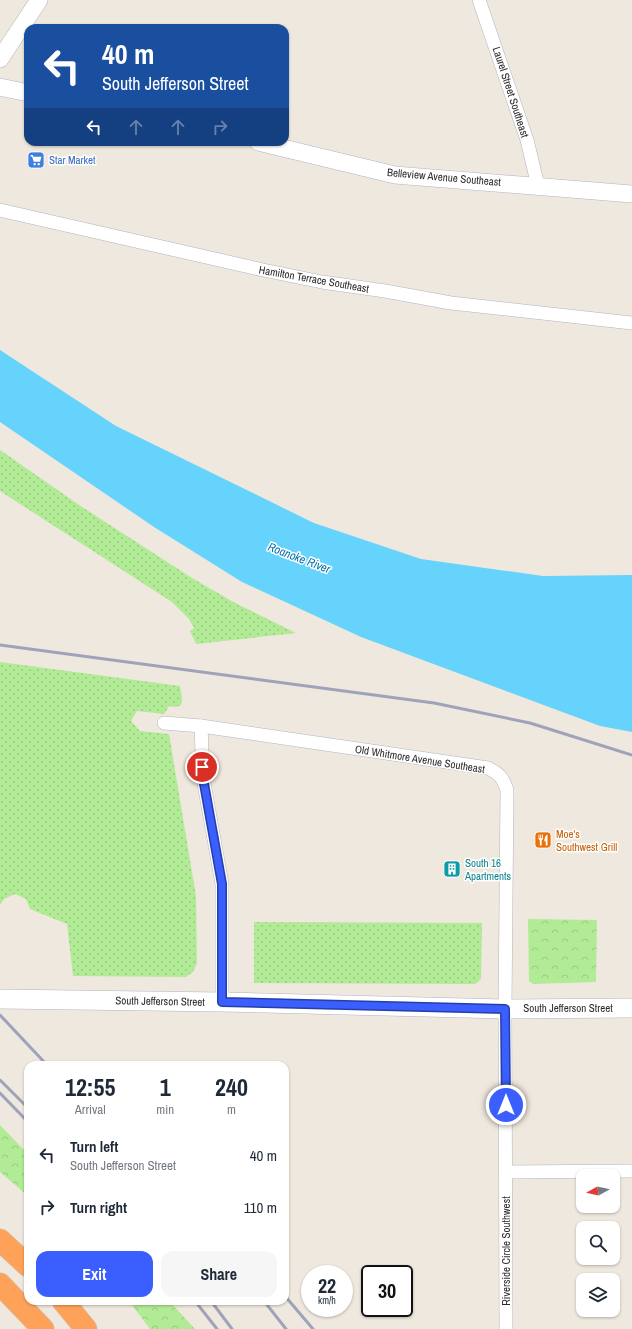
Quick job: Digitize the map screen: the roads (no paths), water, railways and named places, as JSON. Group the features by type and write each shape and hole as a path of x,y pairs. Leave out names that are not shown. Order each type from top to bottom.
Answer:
{"highway":[{"path":"0,1240 24,1262"},
{"path":"0,1284 43,1329"},
{"path":"65,1305 86,1329"}],"main road":[{"name":"South Jefferson Street","path":"0,999 222,1002 505,1009 632,1008"}],"street":[{"path":"0,59 39,0"},
{"name":"Laurel Street Southeast","path":"479,0 527,140 538,186"},
{"path":"0,87 24,92"},
{"name":"Belleview Avenue Southeast","path":"275,146 395,175 632,194"},
{"name":"Hamilton Terrace Southeast","path":"0,210 256,269 322,282 385,291 451,303 632,323"},
{"name":"Old Whitmore Avenue Southeast","path":"164,723 201,726 488,768 497,773 504,780 507,790 505,1009"},
{"path":"201,726 203,778 222,884 222,1002"},
{"name":"Riverside Circle Southwest","path":"505,1009 506,1329"},
{"path":"506,1172 632,1171"}],"water":[{"name":"Roanoke River","path":"0,350 116,426 314,523 421,559 543,576 632,575 632,732 600,726 361,637 242,582 154,527 0,422"}],"railway":[{"path":"0,645 434,703 530,723 632,755"},
{"path":"0,1015 43,1061"},
{"path":"0,1080 24,1104"},
{"path":"0,1093 24,1118"},
{"path":"289,1301 313,1329"},
{"path":"198,1305 217,1329"},
{"path":"214,1305 232,1329"},
{"path":"267,1305 286,1329"}],"place":[{"name":"Star Market","path":"36,160"},
{"name":"Moe's Southwest Grill","path":"543,840"},
{"name":"South 16 Apartments","path":"452,869"}]}
